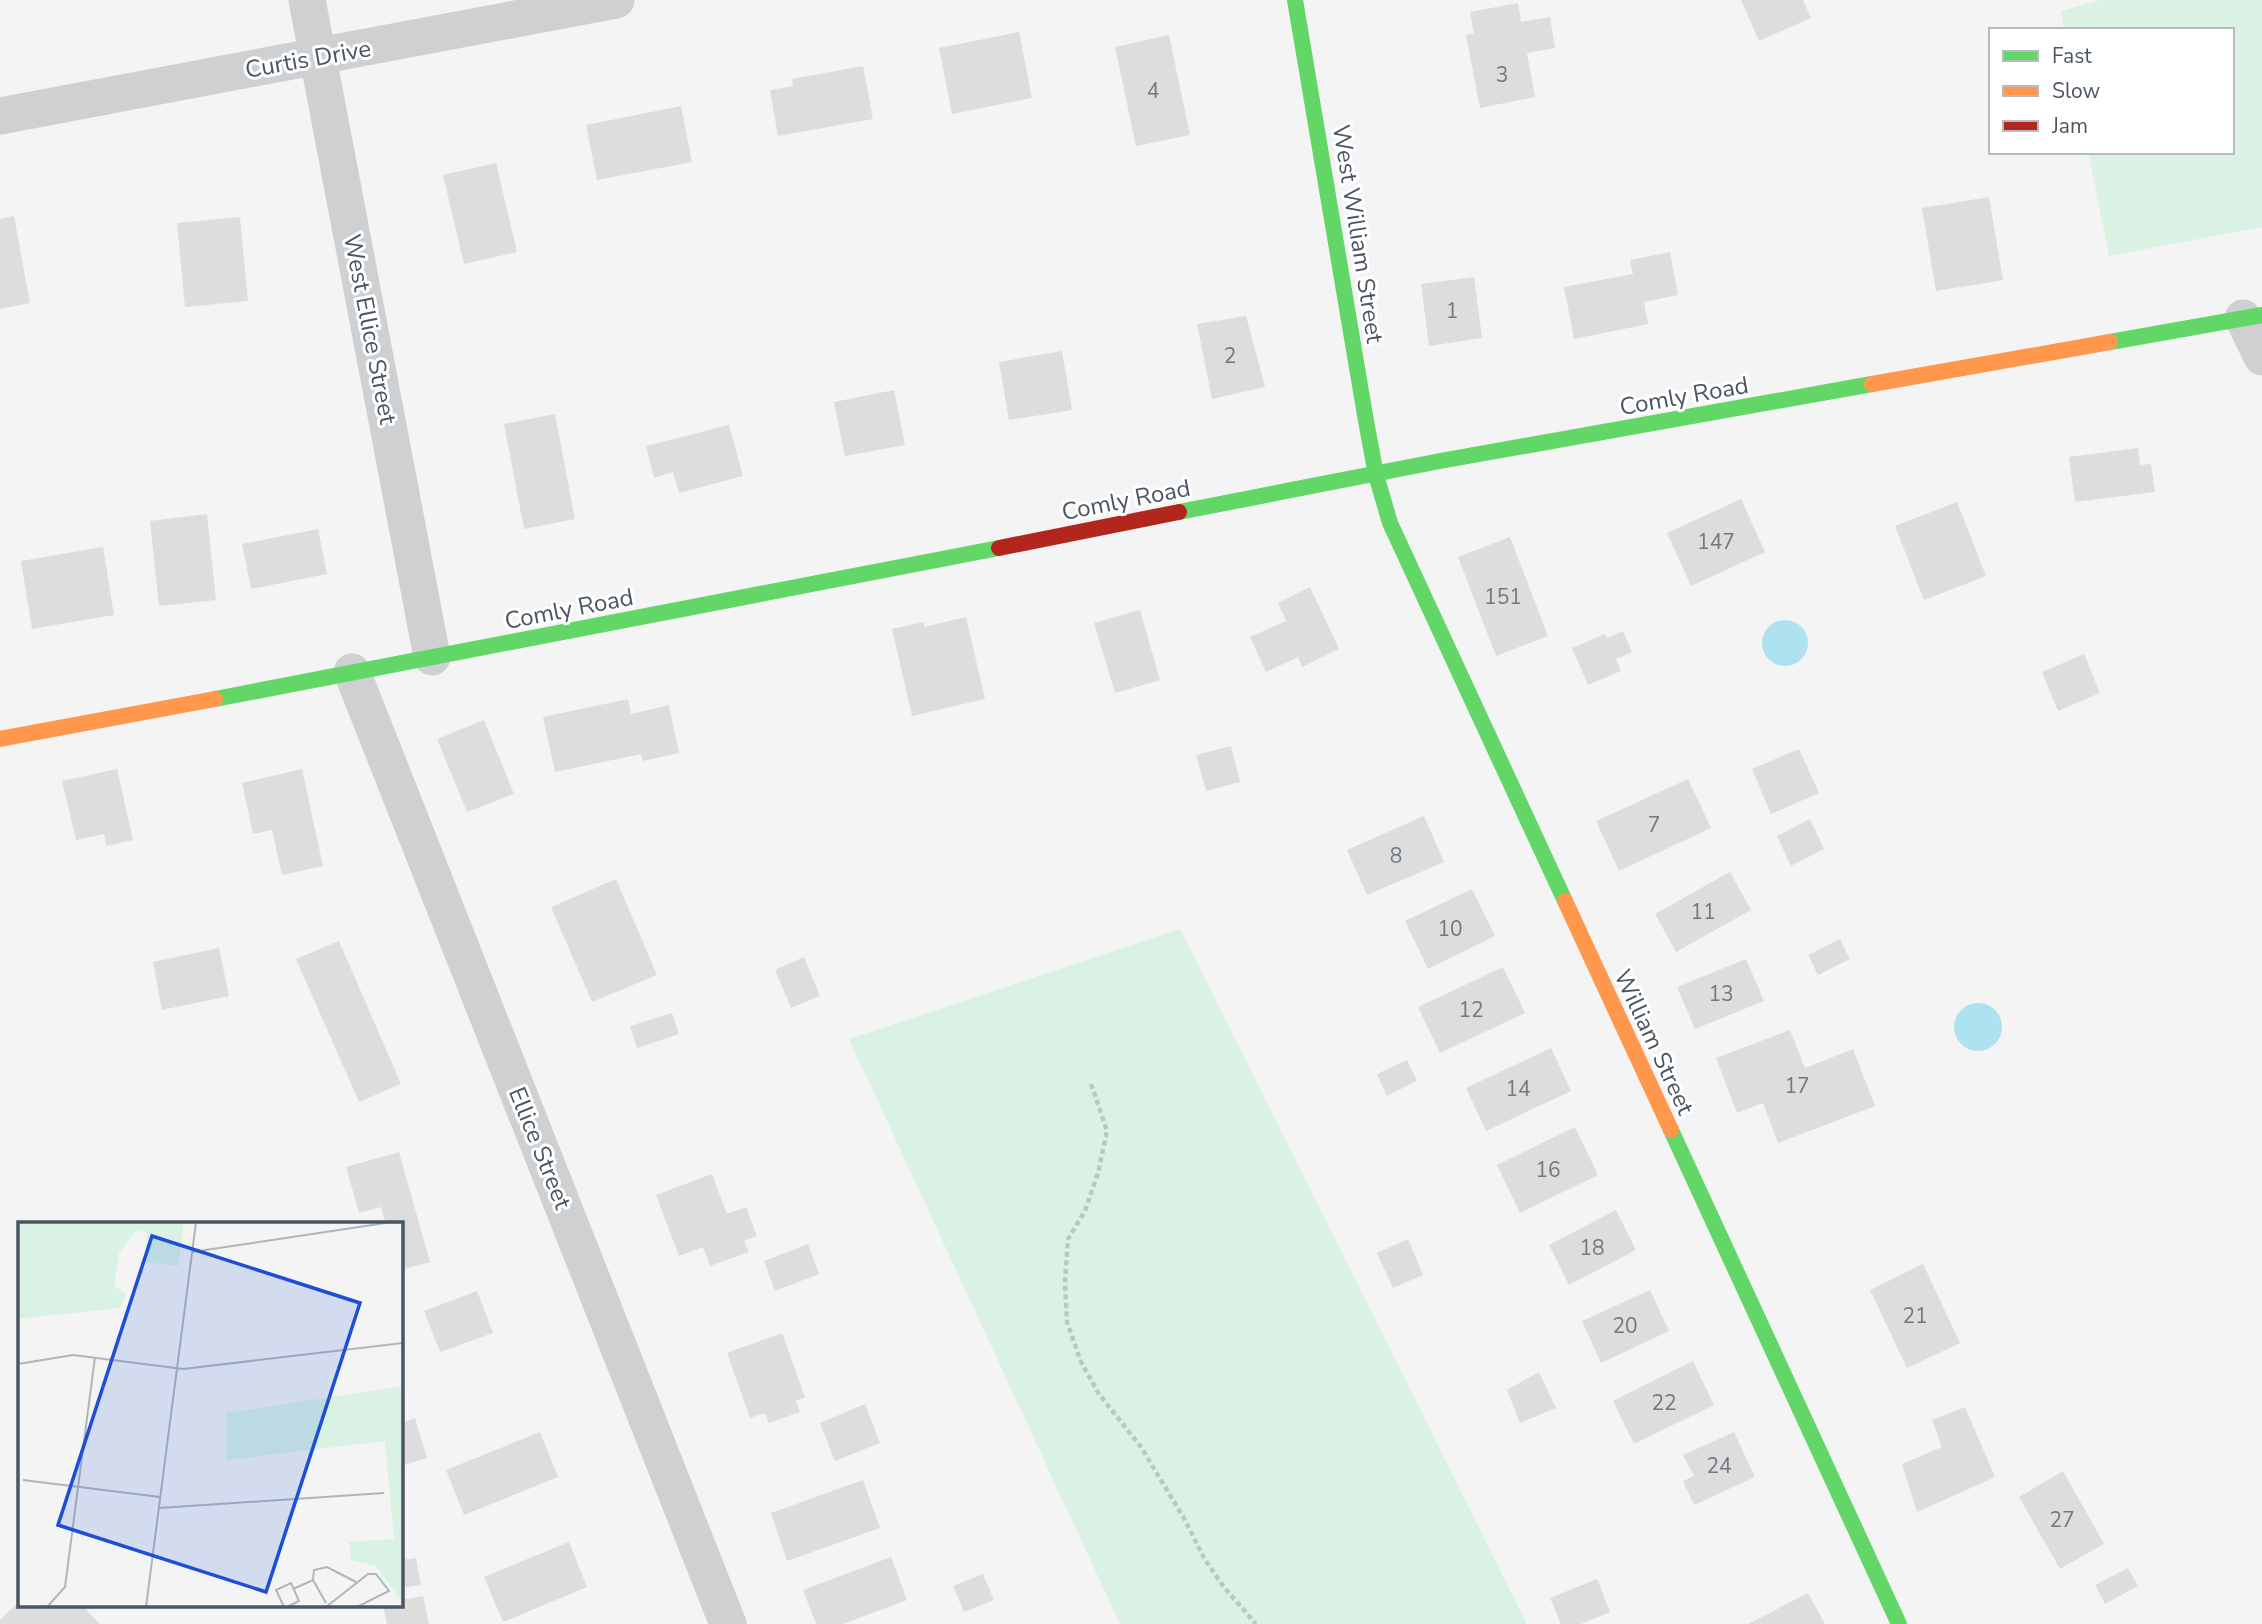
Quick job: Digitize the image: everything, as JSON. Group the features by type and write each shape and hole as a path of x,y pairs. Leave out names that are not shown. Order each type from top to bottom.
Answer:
{"main road":[{"name":"West William Street","path":"1295,0 1376,475"},
{"name":"Comly Road","path":"0,739 1440,461 2253,316"},
{"name":"William Street","path":"1376,475 1390,523 1899,1624"}],"street":[{"name":"West Ellice Street","path":"307,0 432,657"},
{"name":"Curtis Drive","path":"0,116 616,0"},
{"path":"2253,316 2262,357"},
{"name":"Ellice Street","path":"352,672 728,1624"}],"path":[{"path":"1091,1084 1107,1130 1098,1173 1085,1211 1068,1239 1065,1281 1067,1322 1081,1362 1098,1394 1141,1447 1185,1520 1204,1558 1223,1586 1256,1624"}],"green space":[{"path":"2101,0 2262,0 2262,227 2109,256 2088,154 2234,154 2234,28 2064,28 2061,11"},
{"path":"1180,929 1527,1624 1120,1624 849,1039"}],"water":[{"path":"1785,620 1801,627 1808,643 1801,659 1785,666 1769,659 1762,643 1769,627"},
{"path":"1978,1003 1995,1010 2002,1027 1995,1044 1978,1051 1961,1044 1954,1027 1961,1010"}],"building":[{"path":"1741,0 1803,0 1811,18 1759,41"},
{"path":"1518,3 1521,22 1550,17 1555,48 1527,53 1535,97 1480,108 1466,35 1474,33 1470,12"},
{"path":"1019,32 1032,98 952,114 939,48"},
{"path":"1169,35 1190,135 1136,146 1115,47"},
{"path":"863,66 873,119 778,136 770,90 793,86 792,79"},
{"path":"681,106 692,162 597,180 586,125"},
{"path":"496,163 517,252 464,264 443,175"},
{"path":"1989,197 2003,280 1936,291 1922,208"},
{"path":"14,216 30,303 0,309 0,219"},
{"path":"240,217 248,301 185,307 177,223"},
{"path":"1670,252 1678,295 1644,302 1648,324 1574,339 1564,287 1633,274 1630,260"},
{"path":"1474,277 1482,338 1429,346 1421,284"},
{"path":"1246,316 1265,387 1212,399 1197,324"},
{"path":"1062,351 1072,410 1009,420 999,362"},
{"path":"894,390 905,445 845,456 834,402"},
{"path":"555,414 575,519 524,529 504,424"},
{"path":"729,425 743,476 679,493 673,472 654,478 646,446"},
{"path":"2138,448 2140,465 2151,464 2155,492 2075,502 2069,457"},
{"path":"1741,499 1765,552 1691,586 1667,533"},
{"path":"1957,502 1986,576 1924,600 1895,526"},
{"path":"207,514 216,600 159,606 150,521"},
{"path":"318,529 327,574 251,589 242,544"},
{"path":"1510,537 1548,636 1496,656 1458,557"},
{"path":"103,547 114,615 32,629 21,561"},
{"path":"1310,587 1339,649 1302,667 1298,657 1266,672 1250,637 1286,621 1278,603"},
{"path":"1140,610 1160,680 1115,693 1094,623"},
{"path":"966,617 985,699 912,716 892,629 924,622 924,627"},
{"path":"1623,631 1632,652 1616,659 1621,671 1588,685 1572,648 1605,634 1607,638"},
{"path":"2084,654 2100,693 2058,711 2042,672"},
{"path":"628,699 631,714 669,705 679,753 643,761 641,754 555,772 543,717"},
{"path":"484,720 514,794 467,812 437,739"},
{"path":"1231,746 1240,782 1206,791 1196,755"},
{"path":"1799,749 1819,793 1771,814 1752,769"},
{"path":"117,769 133,840 106,846 104,834 76,840 62,781"},
{"path":"302,769 323,866 282,875 272,830 253,834 242,783"},
{"path":"1688,779 1711,828 1619,871 1596,821"},
{"path":"1424,816 1444,862 1367,895 1347,850"},
{"path":"1810,819 1824,849 1791,866 1777,836"},
{"path":"1730,872 1751,910 1676,952 1655,914"},
{"path":"616,879 657,975 592,1002 551,907"},
{"path":"1472,889 1495,936 1428,969 1405,921"},
{"path":"1840,939 1850,959 1818,975 1808,955"},
{"path":"339,941 401,1084 359,1102 296,959"},
{"path":"219,948 229,996 162,1010 153,962"},
{"path":"804,957 820,996 791,1008 775,970"},
{"path":"1746,959 1764,1001 1695,1029 1677,987"},
{"path":"1503,967 1525,1013 1440,1053 1418,1007"},
{"path":"672,1013 679,1034 637,1048 630,1026"},
{"path":"1790,1030 1805,1068 1853,1049 1875,1106 1778,1143 1763,1103 1737,1113 1716,1058"},
{"path":"1551,1048 1571,1091 1486,1131 1466,1088"},
{"path":"1407,1060 1417,1081 1387,1096 1377,1074"},
{"path":"1575,1127 1598,1175 1520,1213 1497,1165"},
{"path":"399,1152 430,1262 402,1270 402,1222 385,1222 381,1207 359,1213 346,1167"},
{"path":"712,1174 727,1214 746,1207 757,1236 744,1241 749,1252 710,1266 703,1247 679,1256 656,1195"},
{"path":"1616,1210 1636,1250 1569,1285 1549,1245"},
{"path":"1408,1239 1423,1275 1393,1288 1377,1253"},
{"path":"808,1244 819,1274 775,1291 764,1261"},
{"path":"1923,1264 1960,1343 1907,1368 1870,1290"},
{"path":"1650,1290 1669,1331 1601,1363 1582,1321"},
{"path":"477,1291 493,1333 440,1352 424,1311"},
{"path":"782,1333 805,1397 796,1401 800,1412 769,1423 765,1413 750,1418 727,1353"},
{"path":"1693,1361 1714,1405 1634,1444 1613,1401"},
{"path":"1539,1372 1556,1408 1520,1423 1507,1390"},
{"path":"865,1404 880,1443 835,1461 820,1423"},
{"path":"1965,1407 1995,1477 1917,1512 1902,1464 1942,1447 1932,1420"},
{"path":"415,1418 427,1458 402,1466 402,1423"},
{"path":"540,1432 558,1477 464,1515 446,1470"},
{"path":"1734,1432 1755,1477 1694,1505 1683,1481 1694,1476 1683,1455"},
{"path":"2063,1471 2104,1544 2060,1569 2019,1497"},
{"path":"863,1480 880,1528 787,1561 771,1513"},
{"path":"569,1542 587,1587 503,1622 484,1577"},
{"path":"891,1557 907,1600 843,1624 816,1624 803,1590"},
{"path":"416,1558 421,1585 402,1588 402,1560"},
{"path":"2128,1568 2138,1586 2105,1604 2095,1585"},
{"path":"983,1574 994,1600 964,1612 953,1586"},
{"path":"1597,1579 1610,1612 1581,1624 1561,1624 1550,1598"},
{"path":"1808,1593 1825,1624 1748,1624"},
{"path":"423,1596 429,1624 387,1624 383,1606 402,1606 402,1600"},
{"path":"18,1603 18,1606 83,1606 100,1624 0,1624 0,1620"}],"traffic: fast":[{"path":"1295,0 1366,421 1376,475 1390,523 1565,901"},
{"path":"2110,342 2262,315"},
{"path":"1179,512 1440,461 1872,384"},
{"path":"215,699 999,548"},
{"path":"1671,1130 1899,1624"}],"traffic: slow":[{"path":"1872,384 2110,342"},
{"path":"0,739 215,699"},
{"path":"1565,901 1671,1130"}],"traffic: jam":[{"path":"999,548 1179,512"}]}
